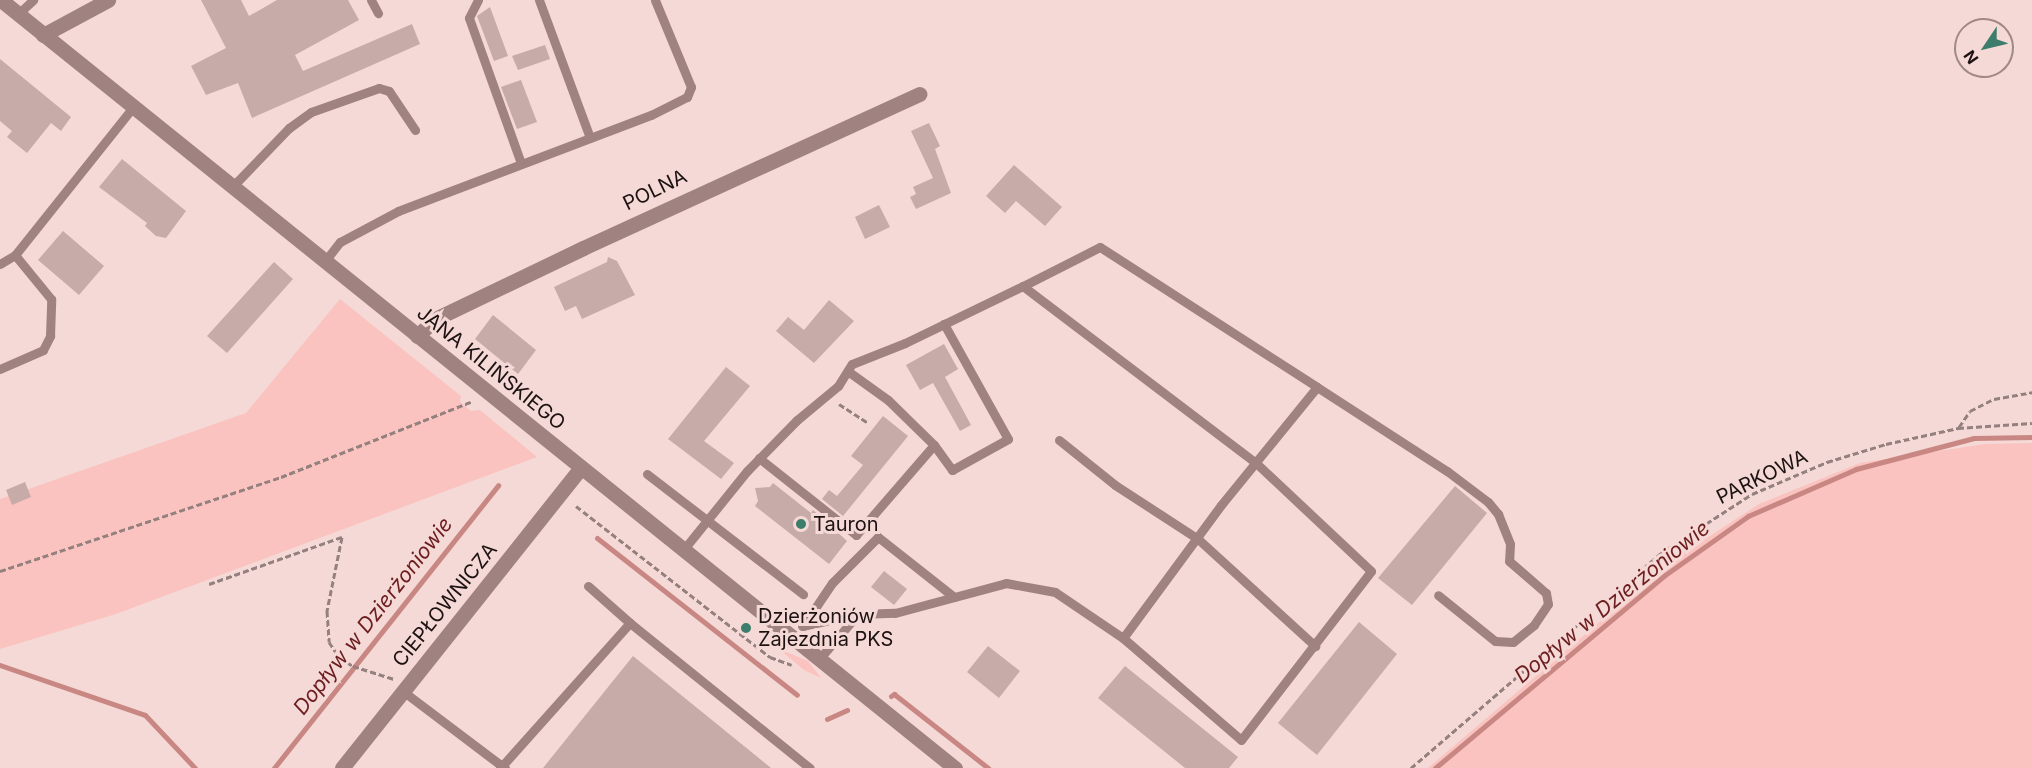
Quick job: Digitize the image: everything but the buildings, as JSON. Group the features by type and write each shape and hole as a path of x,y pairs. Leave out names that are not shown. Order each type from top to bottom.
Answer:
{"street":[{"name":"JANA KILIŃSKIEGO","path":"1,0 581,468 684,549 798,631 819,658 955,768"},
{"path":"43,35 108,0"},
{"name":"POLNA","path":"417,336 435,320 614,232 919,94"},
{"name":"CIEPŁOWNICZA","path":"342,768 581,468"}],"lane":[{"path":"18,14 33,0"},
{"path":"371,0 378,13"},
{"path":"478,0 469,18 521,163"},
{"path":"539,0 590,138"},
{"path":"325,261 340,242 356,231 398,211 651,115 691,93 655,0"},
{"path":"233,186 289,128 311,112 380,88 389,91 415,130"},
{"path":"0,264 15,255 134,107"},
{"path":"684,549 706,519 759,458 849,372 852,364 944,324 1100,247 1317,387 1488,502 1498,514 1510,544 1509,561 1546,594 1548,604 1534,625 1513,642 1495,641 1438,595"},
{"path":"0,369 43,350 50,336 51,299 15,255"},
{"path":"798,631 858,614 895,613 1006,583 1055,592 1123,638 1241,740 1371,571 1256,463 1023,286"},
{"path":"849,372 888,400 934,446 952,470 1008,439 944,324"},
{"path":"1123,638 1317,387"},
{"path":"1059,440 1115,485 1198,539 1315,646"},
{"path":"759,458 856,535 934,446"},
{"path":"647,474 803,594"},
{"path":"798,631 832,583 878,537 954,597"},
{"path":"588,586 630,623 810,768"},
{"path":"819,658 858,614"},
{"path":"407,687 502,767 630,623"}],"path":[{"path":"1959,428 1970,411 1994,399 2032,392"},
{"path":"0,571 341,455 488,394"},
{"path":"834,407 840,402 868,423"},
{"name":"PARKOWA","path":"1411,768 1661,553 1722,511 1827,462 1959,428 2032,423"},
{"path":"576,506 770,657 792,665"},
{"path":"209,584 342,537 327,610 329,642 339,657 353,666 407,687"}],"shaded area":[{"path":"340,299 461,396 460,402 471,411 480,410 537,457 116,614 0,649 0,499 246,413"},
{"path":"2032,443 2032,768 1428,768 1670,562 1759,504 1860,463 1985,444"},
{"path":"779,649 808,661 821,678 804,670"}],"waterway":[{"name":"Dopływ w Dzierżoniowie","path":"1435,768 1665,575 1748,516 1856,469 1974,438 2032,437"},
{"name":"Dopływ w Dzierżoniowie","path":"274,768 498,485"},
{"name":"Dopływ w Dzierżoniowie","path":"597,538 797,695"},
{"name":"Dopływ w Dzierżoniowie","path":"0,665 145,715 195,768"},
{"name":"Dopływ w Dzierżoniowie","path":"891,696 894,694 988,768"},
{"name":"Dopływ w Dzierżoniowie","path":"827,719 847,710"}],"place":[{"name":"Tauron","path":"801,524"},
{"name":"Dzierżoniów Zajezdnia PKS","path":"746,628"}]}
